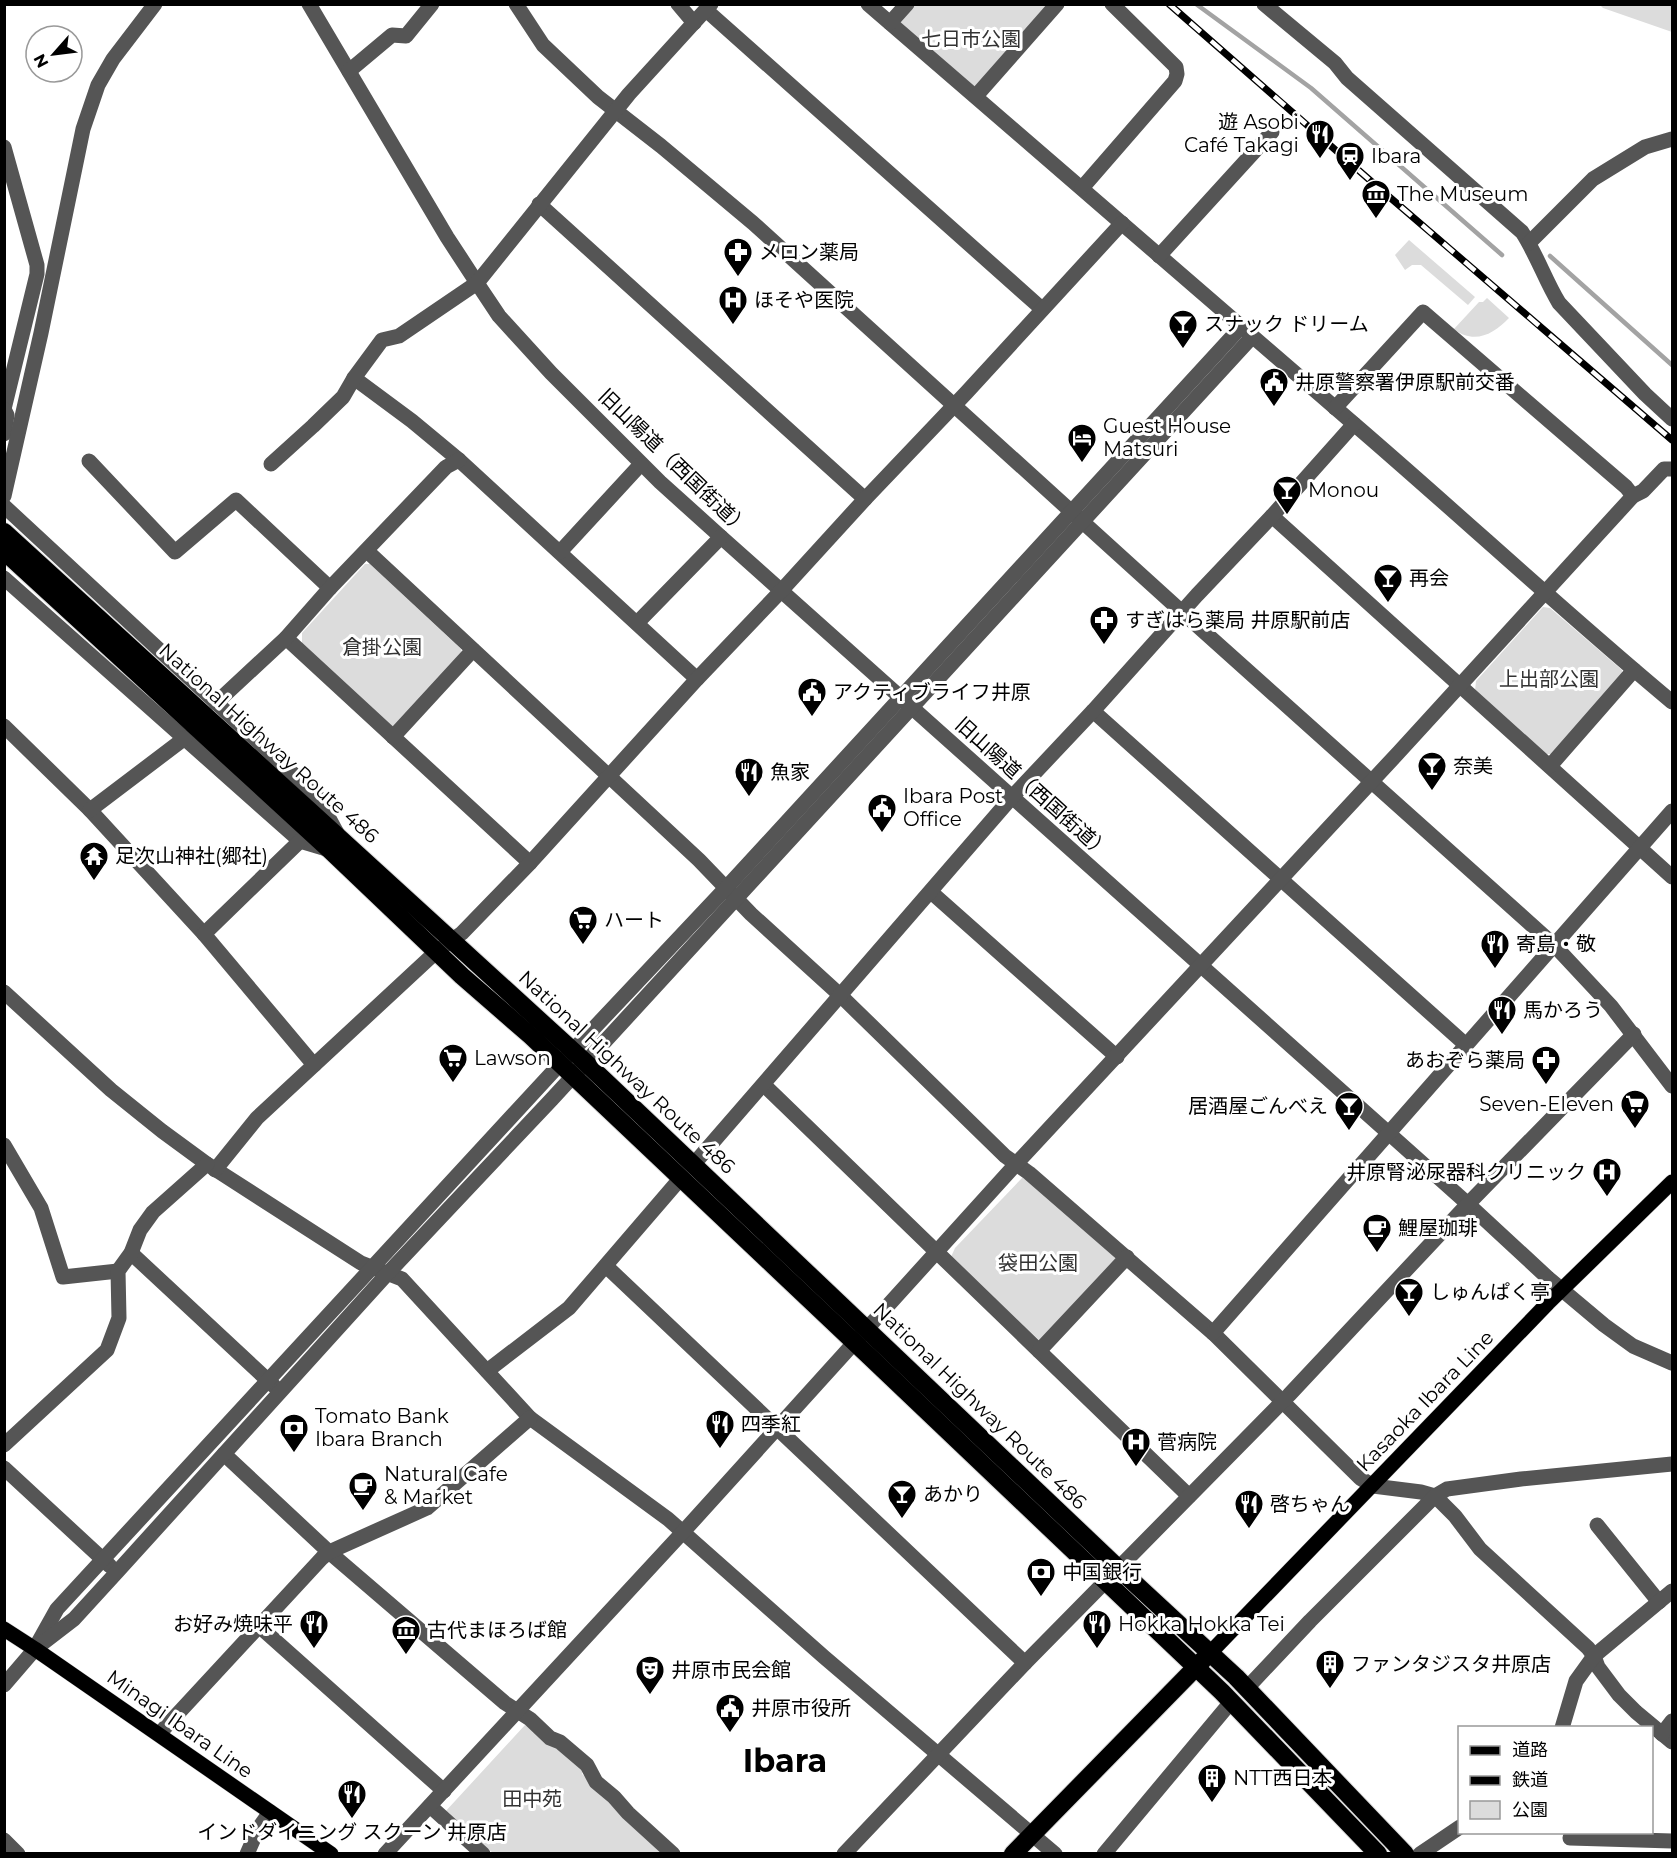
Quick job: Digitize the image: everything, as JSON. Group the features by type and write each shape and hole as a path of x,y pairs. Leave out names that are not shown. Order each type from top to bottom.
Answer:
{"highway":[{"name":"National Highway Route 486","path":"4,532 91,621 444,946 566,1070 1222,1692 1378,1854"},
{"name":"National Highway Route 486","path":"4,551 91,621"},
{"name":"National Highway Route 486","path":"444,946 579,1056 1247,1688 1405,1854"},
{"path":"1013,1854 1210,1653"}],"main road":[{"name":"Kasaoka Ibara Line","path":"1210,1653 1562,1290 1672,1182"},
{"name":"Minagi Ibara Line","path":"4,1629 331,1854"}],"street":[{"path":"4,496 8,458 41,333 82,129 98,85 113,59 155,4"},
{"name":"旧山陽道（西国街道）","path":"309,4 447,237 499,316 641,464 1562,1290 1619,1337 1633,1346 1672,1363"},
{"path":"349,70 392,35 406,36 432,4"},
{"path":"516,4 543,45 598,97 753,223 953,406 1554,945 1604,998 1672,1086"},
{"path":"678,4 694,23"},
{"path":"868,4 1672,702"},
{"path":"890,23 907,4"},
{"path":"976,96 1057,4"},
{"path":"1082,188 1175,81 1177,74 1176,67 1112,4"},
{"path":"271,464 343,397 382,340 399,336 477,283 615,110 708,7 1042,309"},
{"path":"1271,7 1335,63 1347,78 1522,232 1551,289 1570,315 1672,419"},
{"path":"1159,256 1272,132"},
{"path":"1529,243 1593,178 1645,147 1672,139"},
{"path":"4,147 37,274 4,409 7,416 4,434"},
{"path":"539,204 865,499"},
{"path":"4,1446 107,1350 119,1318 118,1271 131,1253 140,1230 153,1212 211,1167 314,1065 444,946 474,922 696,679 781,591 1122,223"},
{"path":"1335,408 1423,312 1633,495"},
{"path":"35,1649 53,1613 373,1267 566,1070 1246,332"},
{"path":"354,378 412,421 459,460 696,679"},
{"path":"693,1165 1012,797 1354,424"},
{"path":"216,703 286,638 330,588 446,467 459,460"},
{"path":"89,461 175,552 236,500 330,588"},
{"path":"560,552 641,464"},
{"path":"385,1854 868,1330 1016,1164 1460,686 1633,495 1643,491 1664,469 1672,469"},
{"path":"4,507 317,796 335,844 300,841 4,578"},
{"path":"1272,516 1672,877"},
{"path":"636,623 721,537"},
{"path":"367,551 608,775 751,914 840,995 1005,1156 1029,1173 1213,1333 1360,1478 1373,1485 1421,1492 1435,1497 1455,1516 1480,1549 1588,1648 1598,1667 1619,1695 1653,1726"},
{"path":"286,638 530,862"},
{"path":"393,737 473,650"},
{"path":"1550,766 1635,670"},
{"path":"1093,711 1466,1045"},
{"path":"4,726 90,810 204,934 314,1065"},
{"path":"90,810 185,738"},
{"path":"1213,1333 1672,811"},
{"path":"204,934 300,841"},
{"path":"931,892 1117,1057"},
{"path":"4,993 111,1090 211,1167 361,1263 402,1278 530,1418 668,1519 817,1651 1055,1854"},
{"path":"844,1854 1025,1663 1282,1401 1468,1204 1634,1034"},
{"path":"4,1684 35,1649 74,1618 117,1572 388,1273 566,1070"},
{"path":"764,1085 1189,1497"},
{"path":"4,1145 41,1208 63,1277 118,1271"},
{"path":"487,1371 561,1316 680,1179"},
{"path":"131,1253 281,1392"},
{"path":"1039,1351 1127,1257"},
{"path":"606,1266 1025,1663"},
{"path":"159,1734 329,1552 427,1508 530,1418"},
{"path":"224,1454 329,1552 496,1696 530,1719 550,1738 560,1742 587,1765 596,1782 614,1797 628,1814 674,1854"},
{"path":"1247,1688 1310,1621 1435,1497 1447,1489 1672,1464"},
{"path":"4,1468 117,1572"},
{"path":"1597,1525 1659,1602"},
{"path":"1563,1726 1576,1681 1594,1656 1672,1592"},
{"path":"260,1627 444,1791"},
{"path":"1104,1854 1231,1702"},
{"path":"1653,1726 1667,1738 1672,1721"},
{"path":"430,1806 483,1854"},
{"path":"247,1854 258,1829 270,1812"},
{"path":"1420,1854 1458,1828"},
{"path":"1577,1854 1568,1835 1672,1841"},
{"path":"4,1840 18,1854"}],"green space":[{"name":"七日市公園","path":"913,5 1050,5 976,88 898,21"},
{"path":"1600,5 1672,5 1672,32 1603,8"},
{"path":"1409,240 1475,297 1468,305 1421,265 1412,265 1405,270 1395,255"},
{"path":"1487,298 1509,318 1503,324 1490,333 1476,337 1461,334 1454,329 1479,302"},
{"name":"倉掛公園","path":"365,564 370,564 461,649 462,654 392,729 302,645 302,633"},
{"name":"上出部公園","path":"1543,607 1550,608 1622,670 1623,677 1554,754 1546,754 1475,691 1476,681"},
{"name":"袋田公園","path":"1023,1177 1115,1255 1116,1262 1040,1341 951,1257 955,1248"},
{"name":"田中苑","path":"525,1725 557,1744 583,1768 582,1774 610,1799 610,1804 667,1853 493,1853 444,1813"}],"waterway":[{"path":"1196,4 1311,88 1502,255"},
{"path":"1550,256 1672,365"}],"railway":[{"path":"1169,4 1672,440"}],"place":[{"name":"遊 Asobi Café Takagi","path":"1320,160"},
{"name":"Ibara","path":"1350,182"},
{"name":"The Museum","path":"1376,220"},
{"name":"メロン薬局","path":"738,278"},
{"name":"ほそや医院","path":"733,326"},
{"name":"スナック ドリーム","path":"1183,350"},
{"name":"井原警察署伊原駅前交番","path":"1274,408"},
{"name":"Guest House Matsuri","path":"1082,464"},
{"name":"Monou","path":"1287,516"},
{"name":"再会","path":"1388,604"},
{"name":"すぎはら薬局 井原駅前店","path":"1104,646"},
{"name":"アクティブライフ井原","path":"812,718"},
{"name":"奈美","path":"1432,792"},
{"name":"魚家","path":"749,798"},
{"name":"Ibara Post Office","path":"882,834"},
{"name":"足次山神社(郷社)","path":"94,882"},
{"name":"ハート","path":"583,946"},
{"name":"寄島・敬","path":"1495,970"},
{"name":"馬かろう","path":"1502,1036"},
{"name":"Lawson","path":"453,1084"},
{"name":"あおぞら薬局","path":"1546,1086"},
{"name":"Seven-Eleven","path":"1635,1130"},
{"name":"居酒屋ごんべえ","path":"1349,1132"},
{"name":"井原腎泌尿器科クリニック","path":"1607,1198"},
{"name":"鯉屋珈琲","path":"1377,1254"},
{"name":"しゅんぱく亭","path":"1409,1318"},
{"name":"四季紅","path":"720,1450"},
{"name":"Tomato Bank Ibara Branch","path":"294,1454"},
{"name":"菅病院","path":"1136,1468"},
{"name":"Natural Cafe & Market","path":"363,1512"},
{"name":"あかり","path":"902,1520"},
{"name":"啓ちゃん","path":"1249,1530"},
{"name":"中国銀行","path":"1041,1598"},
{"name":"お好み焼味平","path":"314,1650"},
{"name":"Hokka Hokka Tei","path":"1097,1650"},
{"name":"古代まほろば館","path":"406,1656"},
{"name":"ファンタジスタ井原店","path":"1330,1690"},
{"name":"井原市民会館","path":"650,1696"},
{"name":"井原市役所","path":"730,1734"},
{"name":"NTT西日本","path":"1212,1804"},
{"name":"インドダイニング スクーン 井原店","path":"352,1820"}],"district":[{"name":"Ibara","path":"785,1761"}]}
